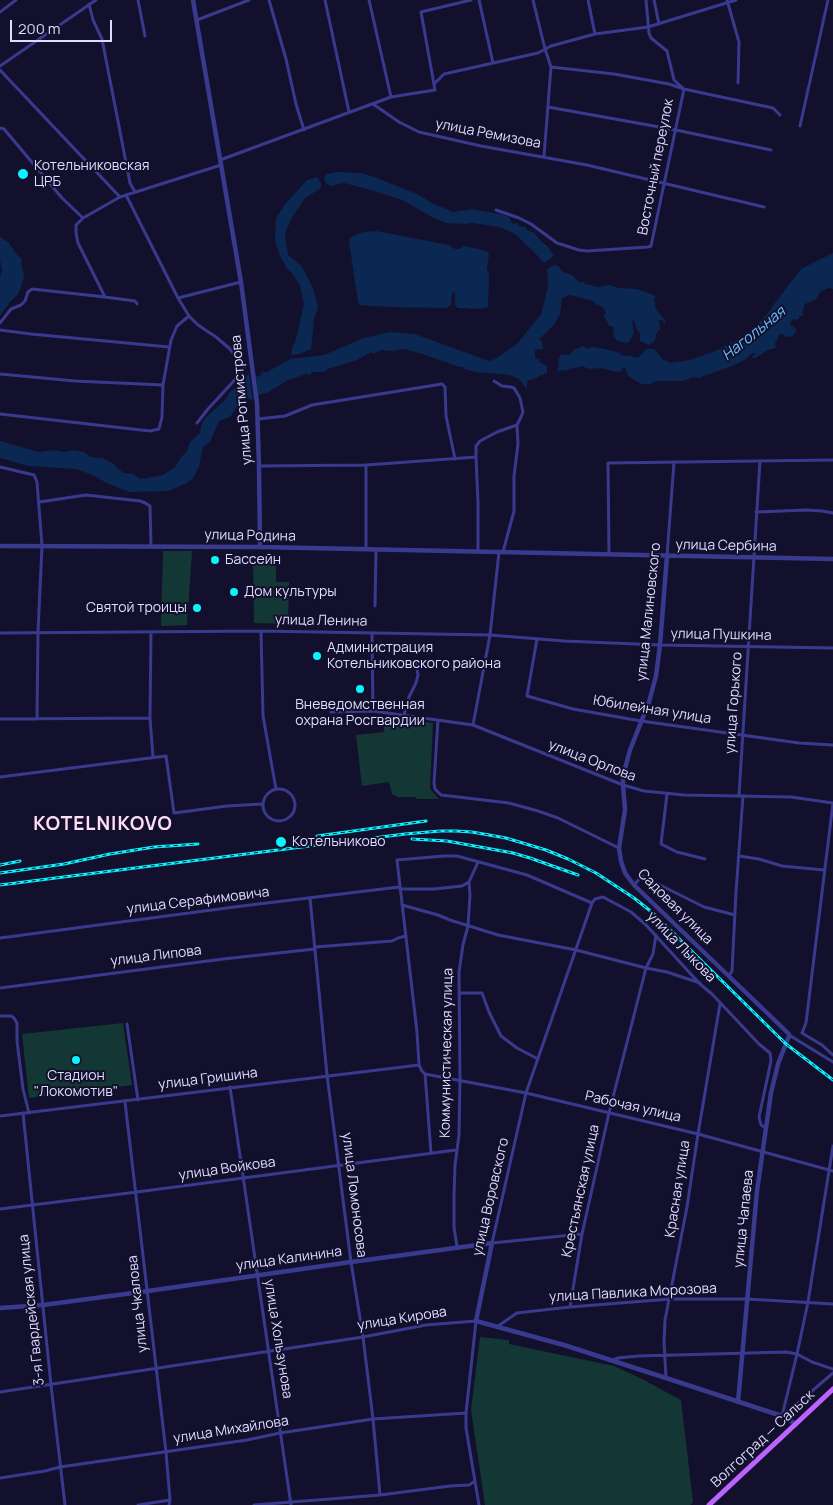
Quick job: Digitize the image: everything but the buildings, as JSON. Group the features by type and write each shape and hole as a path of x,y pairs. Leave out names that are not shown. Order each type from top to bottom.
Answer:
{"main road":[{"name":"Волгоград — Сальск","path":"709,1505 833,1389"}],"street":[{"path":"0,12 16,0"},
{"path":"0,66 96,0"},
{"path":"138,0 145,36"},
{"name":"улица Ротмистрова","path":"193,0 241,282 252,369 258,419 260,547"},
{"path":"196,20 249,0"},
{"path":"270,0 304,130"},
{"path":"325,0 349,112"},
{"path":"369,0 391,97"},
{"path":"105,297 78,243 76,226 83,218 120,197 221,163 349,112 391,97 435,90 421,12 471,0"},
{"path":"479,0 493,63"},
{"path":"533,0 551,67 544,156"},
{"path":"588,0 595,34"},
{"path":"646,0 648,27"},
{"path":"654,0 659,24"},
{"path":"434,84 444,74 538,53 551,46 595,34 648,27 727,1 736,0"},
{"path":"800,126 828,0"},
{"path":"727,1 739,42 738,83"},
{"path":"89,4 93,20 102,38 130,183 135,192"},
{"name":"Восточный переулок","path":"496,210 520,218 557,243 579,250 648,248 651,246 684,89 674,80 667,51 651,38 648,27"},
{"path":"551,67 657,81 684,89 773,108 780,115"},
{"path":"0,70 120,197"},
{"name":"улица Ремизова","path":"373,104 400,123 419,132 480,146 587,165 764,207"},
{"path":"548,107 676,130 771,150"},
{"path":"0,128 4,129 62,198 83,218"},
{"path":"126,195 189,316 229,348 244,368 197,423"},
{"path":"178,298 241,282"},
{"path":"0,323 11,310 25,301 28,292 32,289 135,301 137,304"},
{"path":"0,414 150,431 159,429 162,417 163,385 170,347 177,326 189,316"},
{"path":"0,330 170,347"},
{"path":"0,374 76,381 163,385"},
{"path":"478,551 476,446 480,441 497,432 516,425 522,412 517,392 511,387 502,386 494,381"},
{"path":"258,419 285,416 312,405 442,384 445,387 446,416 455,460"},
{"path":"473,725 490,635 501,552 514,511 514,476 518,444 516,425"},
{"path":"259,466 366,465 476,458"},
{"path":"609,554 608,463 833,460"},
{"name":"улица Горького","path":"729,976 732,971 739,856 743,735 760,461"},
{"name":"улица Малиновского","path":"620,848 625,810 623,785 630,750 652,691 660,645 674,462"},
{"path":"366,465 366,549"},
{"path":"0,467 34,475 37,482 42,546 38,632 37,719"},
{"path":"39,502 86,495 140,501 150,506 150,546"},
{"path":"756,512 807,510 833,513"},
{"name":"улица Родина","path":"0,546 260,547 501,552"},
{"path":"375,606 376,550"},
{"name":"улица Сербина","path":"501,552 833,559"},
{"path":"261,631 263,716 276,789"},
{"name":"улица Ленина","path":"0,632 261,631 490,635"},
{"path":"151,632 150,718 153,757"},
{"path":"372,633 373,711"},
{"name":"улица Пушкина","path":"490,635 660,645 833,648"},
{"name":"Юбилейная улица","path":"538,639 527,696 573,709 641,721 799,743 833,745"},
{"path":"404,715 418,675 416,662"},
{"name":"улица Орлова","path":"331,712 373,711 473,725 623,785 644,791 667,794 791,797 833,803"},
{"path":"0,719 150,718"},
{"path":"438,720 434,784 435,789 441,794 509,803 538,811 620,848"},
{"path":"0,777 166,756 174,813 235,805 263,804"},
{"path":"276,789 284,789 293,796 295,804 292,814 282,820 272,819 266,814 263,804 264,798 268,793 276,789"},
{"path":"667,794 661,844 677,852 705,859"},
{"path":"833,803 806,1023 802,1034 822,1045 833,1055"},
{"name":"Садовая улица","path":"620,848 623,866 634,885 788,1034 833,1062"},
{"name":"улица Лыкова","path":"399,888 397,860 450,856 526,875 592,903 595,899 603,897 631,912 646,924 700,984 770,1053 771,1061 759,1117 761,1125 766,1128"},
{"path":"739,856 759,859 782,866 824,870"},
{"name":"Коммунистическая улица","path":"457,1247 454,1217 456,1150 459,1136 460,962 468,926 469,882 478,862"},
{"path":"634,885 642,876 704,907 735,915"},
{"name":"улица Серафимовича","path":"0,938 399,888 437,889 462,886 469,882"},
{"path":"399,888 417,1032 419,1065 425,1074 431,1153"},
{"name":"улица Ломоносова","path":"310,898 327,1075 351,1262 363,1337 380,1496"},
{"name":"улица Воровского","path":"479,1505 466,1428 476,1321 526,1093 592,903"},
{"path":"402,905 498,935 576,950 667,972 700,984"},
{"name":"улица Липова","path":"0,988 243,956 392,941 406,936"},
{"name":"Крестьянская улица","path":"570,1307 582,1234 609,1113 646,968 653,954 656,936"},
{"path":"459,993 482,993 501,1036 517,1048 538,1059"},
{"name":"Красная улица","path":"666,1378 664,1355 666,1320 687,1207 720,1004"},
{"path":"0,1016 11,1016 17,1023 22,1089 29,1112"},
{"path":"127,1024 138,1100"},
{"name":"улица Чапаева","path":"738,1402 762,1151 771,1093 788,1041 788,1034"},
{"name":"улица Гришина","path":"0,1116 419,1065"},
{"name":"Рабочая улица","path":"425,1074 526,1093 698,1134 831,1170"},
{"name":"улица Хользунова","path":"230,1087 290,1503"},
{"name":"улица Чкалова","path":"125,1102 166,1452 169,1505"},
{"name":"3-я Гвардейская улица","path":"24,1113 32,1205 65,1505"},
{"path":"782,1416 808,1302 831,1170 833,1146"},
{"name":"улица Войкова","path":"0,1209 456,1150"},
{"name":"улица Калинина","path":"0,1308 43,1305 148,1291 457,1247 582,1234"},
{"name":"улица Павлика Морозова","path":"498,1326 517,1313 670,1300 747,1299 833,1304"},
{"name":"улица Кирова","path":"0,1392 363,1337 426,1325 476,1321 498,1326 666,1378 782,1416 796,1424"},
{"path":"612,1361 616,1358 625,1357 786,1352 797,1354 812,1362 833,1369"},
{"path":"782,1416 833,1373"},
{"name":"улица Михайлова","path":"0,1478 373,1419 466,1413"},
{"path":"254,1505 380,1496 468,1485 475,1481"},
{"path":"138,1505 170,1500"}],"green space":[{"path":"163,551 192,551 187,625 161,626"},
{"path":"276,558 276,582 289,582 288,624 254,623 253,559"},
{"path":"388,716 433,723 430,789 439,799 398,797 392,794 389,782 362,786 356,735 384,732 384,719"},
{"name":"Стадион \"Локомотив\"","path":"123,1023 132,1085 29,1098 22,1034"},
{"path":"480,1337 509,1340 509,1344 614,1366 681,1400 693,1502 690,1505 485,1505 471,1410"}],"water":[{"path":"338,172 361,173 377,178 417,194 453,212 472,209 504,215 510,218 512,223 518,222 518,226 525,226 527,230 535,233 554,256 544,263 515,234 500,227 472,223 446,223 402,200 344,183 330,186 326,183 324,179 326,174"},
{"path":"317,177 321,183 321,188 305,198 285,233 288,255 301,265 313,288 318,307 314,319 311,349 292,355 291,352 304,304 300,285 280,256 275,241 276,218 286,203 307,180"},
{"path":"376,231 449,245 455,249 464,246 487,251 489,255 487,269 489,275 488,307 458,308 455,305 455,292 452,293 451,305 446,308 360,305 349,241 355,235"},
{"path":"0,237 8,242 21,258 24,278 18,294 0,316 0,277 2,271"},
{"name":"Нагольная","path":"833,253 833,289 829,288 821,291 815,300 805,304 802,312 804,316 799,316 799,319 792,320 790,324 797,330 793,336 788,337 780,334 775,343 776,348 768,350 755,358 752,358 756,354 752,353 746,359 732,366 700,378 693,377 683,381 657,381 650,384 641,384 628,376 625,368 622,368 622,371 616,372 601,368 589,369 582,366 557,371 559,366 558,360 561,354 569,355 574,350 583,346 588,349 592,347 605,349 620,353 621,355 638,358 646,349 654,349 662,359 671,363 690,360 718,350 744,336 756,326 801,269"},
{"path":"555,265 563,272 572,275 580,283 584,282 585,284 598,287 610,285 618,288 637,289 656,296 654,299 655,306 663,317 665,324 662,320 659,320 660,329 656,334 655,341 649,345 640,341 640,333 634,320 632,321 634,333 629,342 617,341 614,337 613,326 609,326 604,316 606,313 603,307 593,301 570,295 562,298 560,314 554,325 539,339 542,342 542,350 536,349 535,351 535,358 547,366 547,373 527,381 527,389 519,379 510,375 475,372 403,349 393,351 381,350 374,354 371,352 357,360 327,369 327,371 312,372 310,375 306,374 288,380 267,393 258,396 256,376 259,377 262,372 267,372 290,359 324,355 364,338 390,332 415,334 486,360 495,359 517,344 541,314 548,287 547,269"},
{"path":"249,373 253,401 248,398 244,399 230,417 219,421 210,442 202,450 199,467 193,478 187,483 169,491 130,492 77,469 29,466 0,458 0,441 39,452 74,450 84,452 91,457 103,458 114,464 124,473 133,474 140,479 163,475 175,467 187,452 190,442 200,433 205,418 224,401 230,392"}],"railway":[{"path":"317,836 426,821"},
{"path":"0,885 405,834 456,831 506,838 568,859 596,873 634,898 653,913 786,1044 833,1080"},
{"path":"412,839 447,841 513,853 578,875"},
{"path":"0,873 64,864 154,847 198,844"},
{"path":"0,865 20,861"}],"place":[{"name":"Котельниковская ЦРБ","path":"23,174"},
{"name":"Бассейн","path":"215,560"},
{"name":"Дом культуры","path":"234,592"},
{"name":"Святой троицы","path":"197,608"},
{"name":"Администрация Котельниковского района","path":"317,656"},
{"name":"Вневедомственная охрана Росгвардии","path":"360,689"},
{"name":"Котельниково","path":"281,842"},
{"name":"Стадион \"Локомотив\"","path":"76,1060"}],"district":[{"name":"KOTELNIKOVO","path":"103,825"}]}
